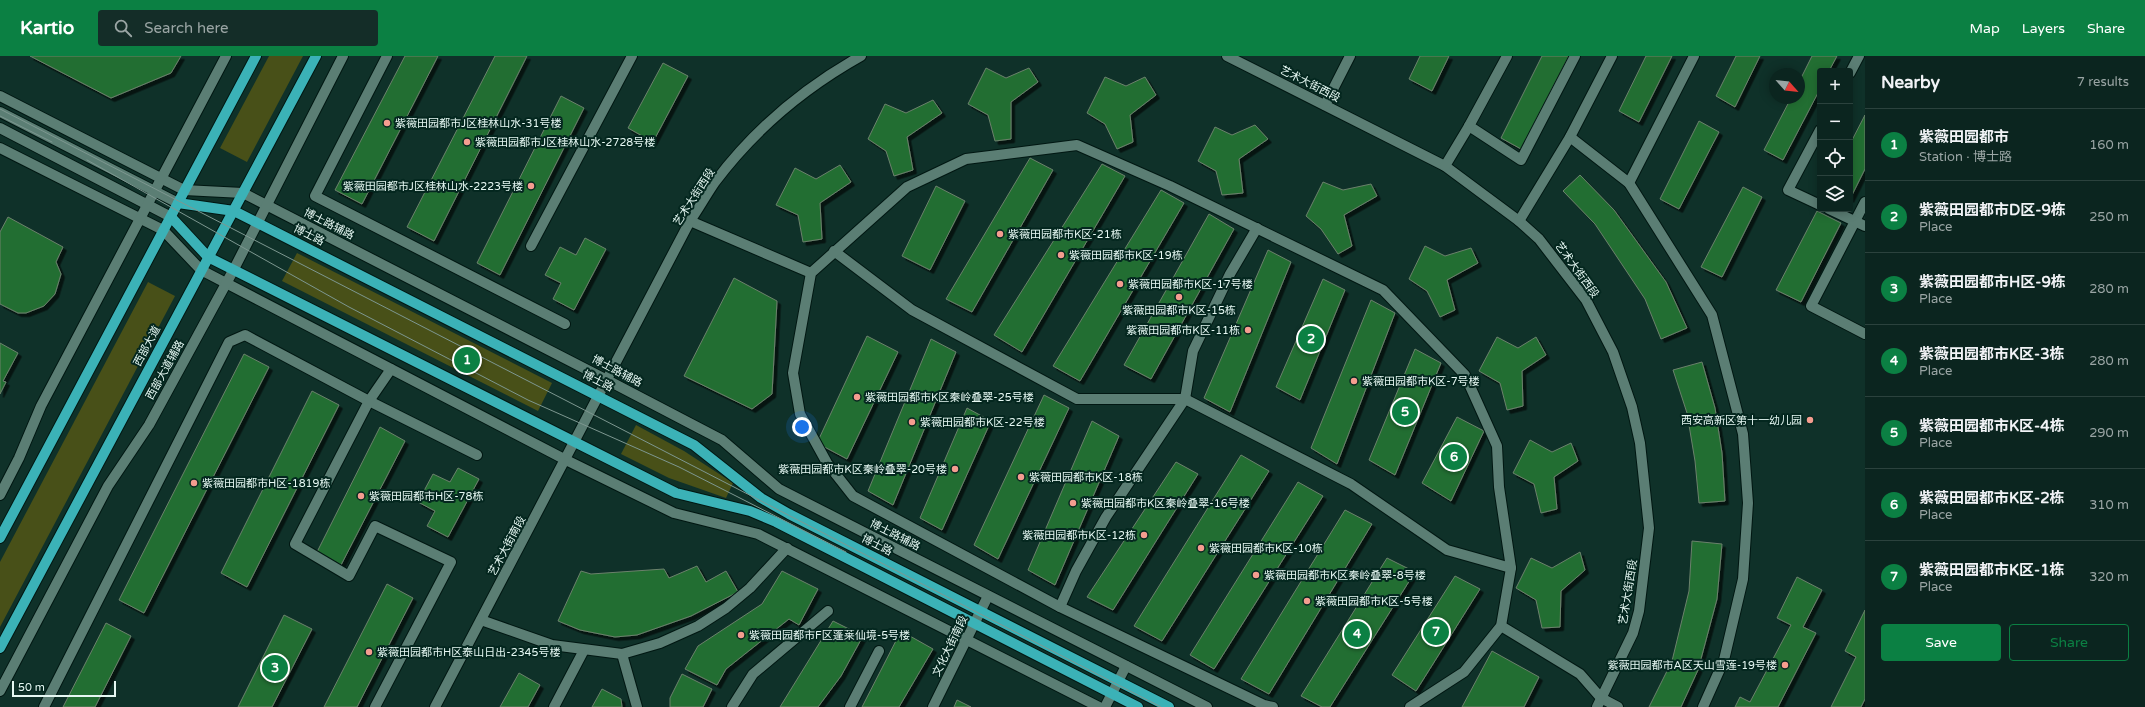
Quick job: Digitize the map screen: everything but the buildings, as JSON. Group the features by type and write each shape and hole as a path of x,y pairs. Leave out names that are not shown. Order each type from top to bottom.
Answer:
{"main road":[{"path":"0,538 256,56"},
{"name":"西部大道","path":"0,648 316,56"},
{"name":"博士路","path":"178,202 234,210 599,395 694,445 761,498 789,514 1169,707"},
{"path":"170,217 208,257 676,493 750,511 776,522 1138,707"}],"street":[{"path":"0,495 19,458 41,406 226,56"},
{"name":"西部大道辅路","path":"0,691 108,486 149,425 226,284 265,205 343,56"},
{"path":"387,56 316,196 565,324"},
{"path":"531,246 632,56"},
{"name":"艺术大街西段","path":"599,395 690,221 715,182 767,125 797,97 829,74 861,56"},
{"name":"艺术大街西段","path":"1227,56 1445,166 1519,221 1539,239 1586,300 1619,369 1632,408 1640,443 1649,528 1639,611 1633,633 1599,703"},
{"path":"1325,105 1350,56"},
{"path":"1445,166 1469,126 1507,56"},
{"path":"1469,126 1521,160 1575,56"},
{"path":"1519,221 1570,137 1612,56"},
{"path":"1629,183 1694,56"},
{"path":"1853,68 1859,56"},
{"name":"博士路辅路","path":"0,96 184,190 243,193 722,440 779,489 1207,707"},
{"name":"博士路","path":"0,112 178,202"},
{"path":"0,128 170,217"},
{"path":"1817,136 1788,190 1817,204"},
{"path":"1570,137 1629,183 1712,316 1743,434 1748,503 1743,579 1724,660 1703,707"},
{"path":"1273,707 1264,705 1060,607 853,496 827,463 800,414 793,373 811,273 907,187 966,159 1077,145 1170,186 1383,290 1465,375 1497,446 1499,486 1511,568 1501,626 1464,672 1410,707"},
{"path":"0,148 163,230 201,270 226,284 566,460 674,513 758,534 1099,707"},
{"path":"1865,202 1811,306 1865,334"},
{"path":"1836,212 1865,226"},
{"path":"690,221 811,273"},
{"path":"1060,607 1076,571 1106,517 1185,399 1193,351 1230,274 1257,228"},
{"path":"834,251 912,310 1077,399 1185,399 1351,484 1446,550 1511,568"},
{"path":"44,707 229,342 245,335 477,456"},
{"path":"375,707 451,562 376,526 349,576 295,544 369,401 391,369"},
{"name":"艺术大街南段","path":"434,707 566,460 599,395"},
{"path":"481,620 552,645 622,654 660,643 698,626 726,608 750,588 786,548"},
{"name":"文化大街南段","path":"933,707 988,596"},
{"path":"732,707 753,674 828,611"},
{"path":"1501,626 1580,674 1599,703 1618,707"},
{"path":"554,707 584,650"},
{"path":"850,707 879,651"},
{"path":"622,654 637,707"},
{"path":"1105,707 1126,666"}],"green space":[{"path":"269,56 303,56 247,162 220,148"},
{"path":"297,253 552,383 538,411 282,281"},
{"path":"148,282 175,296 0,627 0,562"},
{"path":"636,425 684,451 733,483 726,498 669,478 621,454"}],"tram line":[{"path":"0,109 1161,707"},
{"path":"0,116 52,142"},
{"path":"87,160 349,307 528,400 679,467 846,552"}],"place":[{"name":"紫薇田园都市J区桂林山水-31号楼","path":"387,123"},
{"name":"紫薇田园都市J区桂林山水-2728号楼","path":"467,142"},
{"name":"紫薇田园都市J区桂林山水-2223号楼","path":"531,186"},
{"name":"紫薇田园都市K区-21栋","path":"1000,234"},
{"name":"紫薇田园都市K区-19栋","path":"1061,255"},
{"name":"紫薇田园都市K区-17号楼","path":"1120,284"},
{"name":"紫薇田园都市K区-15栋","path":"1179,297"},
{"name":"紫薇田园都市K区-11栋","path":"1248,330"},
{"name":"紫薇田园都市D区-9栋","path":"1311,339"},
{"name":"紫薇田园都市","path":"467,360"},
{"name":"紫薇田园都市K区-7号楼","path":"1354,381"},
{"name":"紫薇田园都市K区秦岭叠翠-25号楼","path":"857,397"},
{"name":"紫薇田园都市K区-4栋","path":"1405,412"},
{"name":"西安高新区第十一幼儿园","path":"1810,420"},
{"name":"紫薇田园都市K区-22号楼","path":"912,422"},
{"name":"紫薇田园都市K区-2栋","path":"1454,457"},
{"name":"紫薇田园都市K区秦岭叠翠-20号楼","path":"955,469"},
{"name":"紫薇田园都市K区-18栋","path":"1021,477"},
{"name":"紫薇田园都市H区-1819栋","path":"194,483"},
{"name":"紫薇田园都市H区-78栋","path":"361,496"},
{"name":"紫薇田园都市K区秦岭叠翠-16号楼","path":"1073,503"},
{"name":"紫薇田园都市K区-12栋","path":"1144,535"},
{"name":"紫薇田园都市K区-10栋","path":"1201,548"},
{"name":"紫薇田园都市K区秦岭叠翠-8号楼","path":"1256,575"},
{"name":"紫薇田园都市K区-5号楼","path":"1307,601"},
{"name":"紫薇田园都市K区-1栋","path":"1436,632"},
{"name":"紫薇田园都市K区-3栋","path":"1357,634"},
{"name":"紫薇田园都市F区蓬莱仙境-5号楼","path":"741,635"},
{"name":"紫薇田园都市H区泰山日出-2345号楼","path":"369,652"},
{"name":"紫薇田园都市A区天山雪莲-19号楼","path":"1785,665"},
{"name":"紫薇田园都市H区-9栋","path":"275,668"}]}
